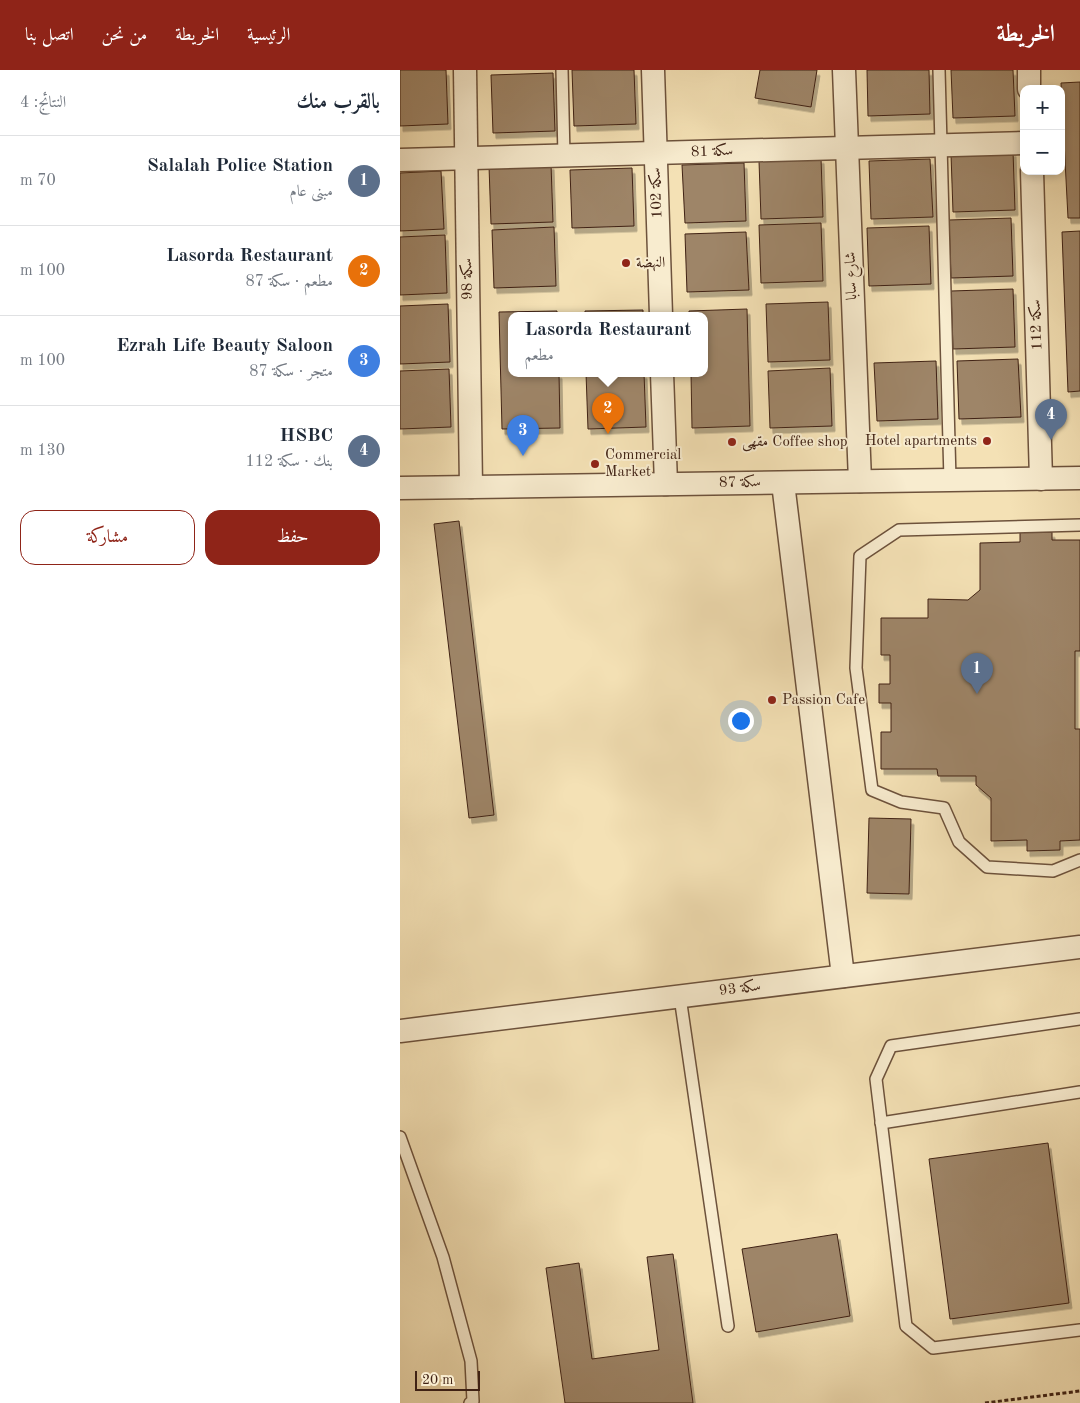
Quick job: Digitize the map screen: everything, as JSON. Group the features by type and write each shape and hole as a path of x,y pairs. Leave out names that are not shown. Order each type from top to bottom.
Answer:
{"street":[{"name":"سكة 98","path":"465,70 471,487"},
{"name":"سكة 102","path":"653,70 661,312"},
{"name":"شارع سابا","path":"844,70 860,481"},
{"path":"1029,70 1029,85"},
{"name":"سكة 81","path":"400,160 1020,144"},
{"name":"سكة 112","path":"1032,175 1041,479"},
{"path":"662,377 666,484"},
{"name":"سكة 87","path":"400,488 1080,478"},
{"path":"783,483 843,976"},
{"name":"سكة 93","path":"400,1031 1080,947"}],"lane":[{"path":"562,70 564,156"},
{"path":"939,70 950,480"},
{"path":"1080,525 900,530 876,545 860,556 856,668 872,790 901,802 944,808 959,842 987,867 1053,871 1080,860"},
{"path":"680,997 728,1326"},
{"path":"1080,1019 891,1046 876,1079 906,1326 933,1348 1080,1330"},
{"path":"881,1123 1080,1092"},
{"path":"400,1137 443,1257 471,1361 473,1401 470,1403"}],"path":[{"path":"985,1403 1080,1391"}],"building":[{"path":"400,70 446,70 448,124 400,126"},
{"path":"572,70 634,70 636,124 574,126"},
{"path":"760,70 817,70 811,107 755,98"},
{"path":"867,70 929,70 930,114 868,116"},
{"path":"951,70 1013,70 1015,116 953,118"},
{"path":"553,73 555,131 493,133 491,75"},
{"path":"1080,82 1080,218 1068,218 1065,160 1065,85 1061,85 1061,83"},
{"path":"1013,151 1015,210 953,212 951,154"},
{"path":"821,158 823,217 761,219 759,161"},
{"path":"930,159 933,217 871,219 869,161"},
{"path":"744,163 746,221 685,223 682,165"},
{"path":"551,164 553,222 491,224 489,166"},
{"path":"632,168 634,226 572,228 570,170"},
{"path":"441,171 444,229 400,231 400,173"},
{"path":"1011,218 1013,276 951,278 949,220"},
{"path":"821,223 823,281 761,283 759,225"},
{"path":"929,226 931,284 869,286 867,228"},
{"path":"554,227 556,286 494,288 492,230"},
{"path":"1080,231 1080,391 1068,392 1062,232"},
{"path":"746,232 749,290 687,292 685,234"},
{"path":"445,235 447,293 400,295 400,237"},
{"path":"1013,289 1015,347 953,349 951,291"},
{"path":"828,302 830,360 768,362 766,304"},
{"path":"448,304 450,362 400,364 400,306"},
{"path":"747,309 750,426 692,428 691,377 708,377 708,312 689,311"},
{"path":"643,310 643,312 585,312"},
{"path":"557,311 508,312 508,377 559,377 560,428 502,429 499,312"},
{"path":"1018,359 1021,417 959,419 957,361"},
{"path":"936,361 938,419 877,421 874,363"},
{"path":"830,368 832,426 770,428 768,371"},
{"path":"449,369 451,427 400,429 400,371"},
{"path":"586,377 644,377 646,427 588,429"},
{"path":"459,521 494,815 469,818 434,524"},
{"path":"1020,532 1052,532 1052,540 1080,540 1080,651 1075,651 1075,729 1080,729 1080,840 1060,841 1060,850 1027,851 1027,840 991,841 991,798 976,785 976,776 938,776 937,769 881,769 881,732 891,732 891,703 879,703 879,684 890,684 890,655 881,655 881,618 928,618 928,599 968,600 980,590 980,543 1020,542"},
{"path":"869,818 911,819 909,894 867,893"},
{"path":"1048,1143 1069,1303 950,1319 929,1159"},
{"path":"837,1234 850,1316 756,1332 742,1249"},
{"path":"673,1254 693,1403 565,1403 546,1268 579,1263 592,1359 659,1350 647,1257"}],"place":[{"name":"النهضة","path":"626,263"},
{"name":"Lasorda Restaurant","path":"608,434"},
{"name":"HSBC","path":"1051,440"},
{"name":"Hotel apartments","path":"987,441"},
{"name":"مقهى Coffee shop","path":"732,442"},
{"name":"Ezrah Life Beauty Saloon","path":"523,456"},
{"name":"Commercial Market","path":"595,464"},
{"name":"Salalah Police Station","path":"977,694"},
{"name":"Passion Cafe","path":"772,700"}]}
